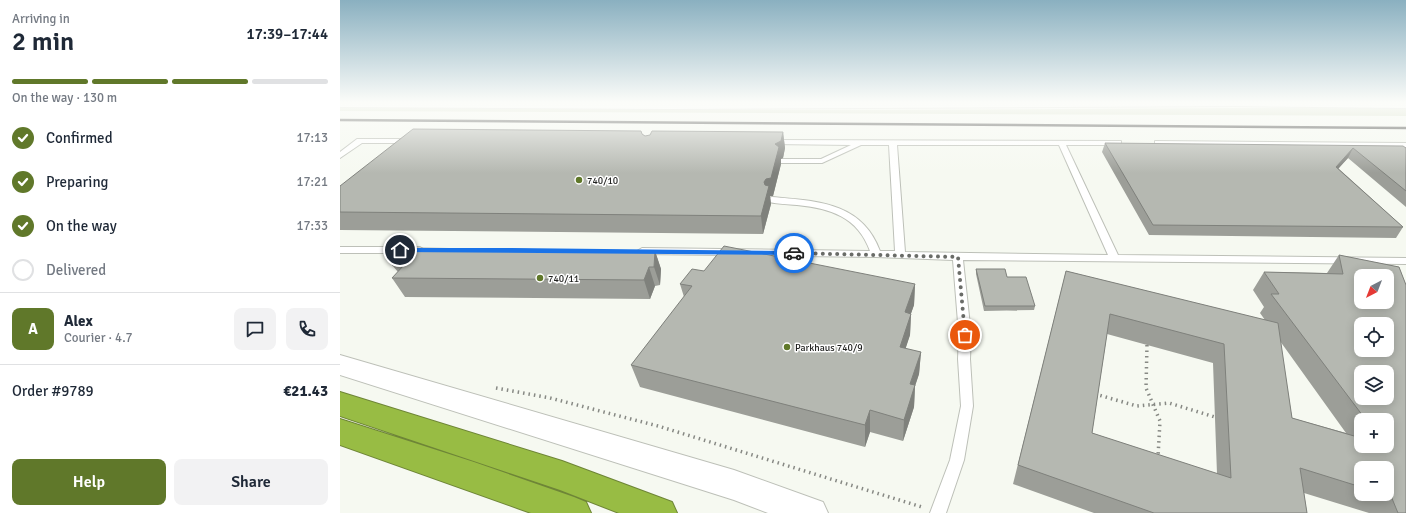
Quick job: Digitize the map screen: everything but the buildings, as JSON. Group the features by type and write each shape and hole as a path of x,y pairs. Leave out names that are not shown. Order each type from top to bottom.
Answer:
{"highway":[{"path":"340,404 562,476 660,513"},
{"path":"340,432 474,477 574,513"}],"street":[{"path":"340,365 734,485 811,513"}],"lane":[{"path":"340,156 360,141 415,139"},
{"path":"766,142 1123,143"},
{"path":"782,161 822,161 861,142"},
{"path":"1060,142 1114,258"},
{"path":"893,143 900,255"},
{"path":"1147,143 1406,146"},
{"path":"772,200 817,204 840,211 859,224 870,237 876,254"},
{"path":"340,250 430,250"},
{"path":"632,251 876,254 958,257 1406,261"},
{"path":"938,512 958,454 967,406 964,359 965,335 958,257"}],"path":[{"path":"1147,345 1146,388 1160,421 1158,460"},
{"path":"494,388 541,395 670,429 848,486 938,512"},
{"path":"1093,393 1137,406 1169,403 1215,418"}],"railway":[{"path":"1132,126 1406,128"}],"way so far":[{"path":"794,253 958,257 965,335"}],"place":[{"name":"740/10","path":"579,180"},
{"name":"740/11","path":"540,278"},
{"name":"Parkhaus 740/9","path":"787,347"}],"route":[{"path":"400,250 794,253"}]}
